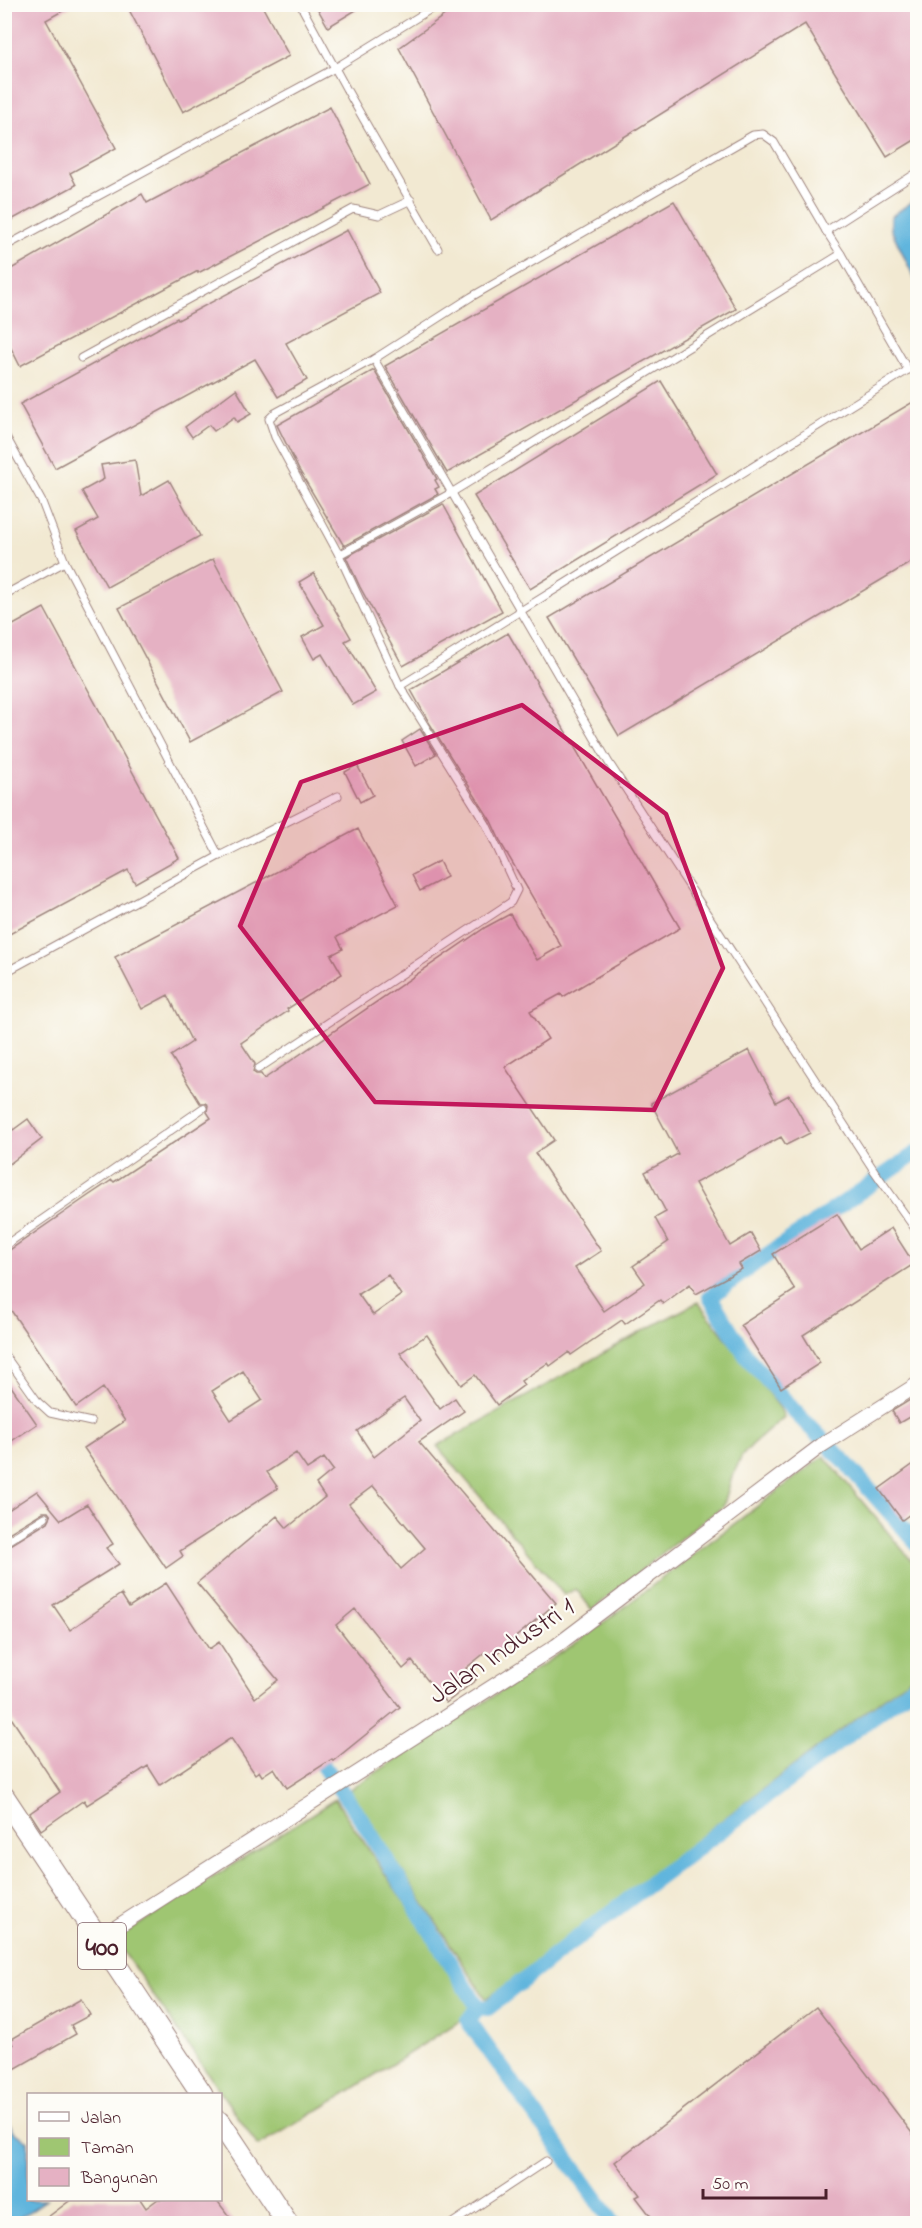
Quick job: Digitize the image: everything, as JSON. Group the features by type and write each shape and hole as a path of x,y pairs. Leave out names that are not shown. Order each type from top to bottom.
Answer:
{"main road":[{"name":"400","path":"4,1797 201,2093"},
{"path":"222,2125 288,2223"}],"street":[{"name":"Jalan Industri 1","path":"98,1939 556,1646 826,1442 918,1384"}],"lane":[{"path":"300,4 438,249"},
{"path":"4,247 335,68 439,4"},
{"path":"258,1069 511,902 517,890 486,824 400,686 339,555 274,437 269,419 275,412 374,359 471,297 753,135 763,134 774,142 908,370"},
{"path":"826,231 918,172"},
{"path":"81,358 353,209 379,215 411,200"},
{"path":"339,555 451,493 841,254"},
{"path":"374,359 609,763 875,1172 918,1233"},
{"path":"400,686 908,370 918,368"},
{"path":"4,433 42,502 65,562 219,856"},
{"path":"4,595 65,562"},
{"path":"4,973 219,856 338,796"},
{"path":"4,1246 203,1108"},
{"path":"4,1354 38,1402 50,1413 91,1422"},
{"path":"4,1543 45,1517"},
{"path":"451,2223 546,2161"}],"highlighted area":[{"path":"522,705 666,814 723,968 654,1110 375,1102 240,926 301,782"}],"green space":[{"path":"698,1302 780,1408 784,1417 742,1456 732,1477 723,1507 701,1522 592,1610 576,1589 564,1595 437,1446"},
{"path":"824,1456 917,1567 917,1673 515,1980 486,1999 349,1790 579,1641"},
{"path":"335,1799 423,1930 472,2009 460,2021 258,2146 115,1940"}],"water":[{"path":"917,198 917,284 891,229 891,217"},
{"path":"5,2117 14,2132 27,2140 27,2201 45,2201 12,2223 5,2223"}],"building":[{"path":"4,4 75,4 46,20 116,148 70,173 76,185 4,224"},
{"path":"126,4 261,4 289,56 183,112"},
{"path":"315,4 366,4 328,27"},
{"path":"460,4 918,4 918,138 887,157 805,24 491,220 399,48"},
{"path":"330,107 370,184 198,273 198,271 20,366 4,334 4,273 142,194 147,203"},
{"path":"674,201 736,309 447,473 385,366"},
{"path":"347,230 380,293 286,343 307,380 278,397 255,359 55,468 20,404 177,318 178,320"},
{"path":"374,370 437,479 435,480 439,487 435,489 438,494 344,546 299,470 277,425"},
{"path":"661,381 717,474 530,589 474,496"},
{"path":"236,389 251,414 237,422 234,417 214,431 209,425 192,437 185,427"},
{"path":"918,399 918,558 619,736 549,618"},
{"path":"135,460 141,496 169,480 200,536 107,587 76,531 98,519 82,491 104,479 101,465"},
{"path":"443,504 502,611 403,666 346,557"},
{"path":"213,559 283,692 190,742 119,608"},
{"path":"314,573 351,638 345,641 376,692 353,705 322,654 314,659 302,637 324,625 299,582"},
{"path":"44,608 179,858 135,883 128,870 4,937 4,630"},
{"path":"508,633 680,928 563,997 561,994 530,1011 548,1039 505,1067 554,1140 535,1153 601,1251 575,1268 604,1311 645,1283 633,1266 668,1242 655,1218 666,1212 645,1172 678,1154 651,1103 749,1050 776,1102 789,1095 810,1133 786,1145 781,1137 695,1183 730,1246 751,1233 761,1251 739,1264 742,1269 696,1294 690,1284 663,1304 660,1300 625,1324 622,1320 571,1355 569,1352 550,1366 548,1363 521,1381 524,1385 497,1405 475,1375 461,1385 427,1335 400,1353 440,1409 455,1398 464,1411 419,1442 556,1603 491,1658 486,1652 466,1668 476,1680 446,1703 412,1661 403,1669 355,1609 336,1625 400,1707 333,1761 332,1759 287,1788 274,1768 262,1776 259,1771 255,1774 231,1738 160,1785 148,1766 87,1805 84,1800 41,1830 30,1813 60,1792 4,1707 4,1549 48,1522 51,1516 48,1512 43,1512 4,1536 4,1513 37,1491 61,1520 87,1504 113,1544 106,1548 119,1564 53,1605 70,1630 121,1594 129,1607 166,1583 209,1649 219,1642 255,1698 278,1680 197,1583 277,1516 287,1528 325,1497 316,1484 333,1470 324,1458 307,1469 296,1453 267,1472 278,1488 180,1551 183,1556 166,1568 84,1448 125,1421 103,1388 76,1407 4,1300 4,1254 112,1180 114,1182 211,1118 207,1112 208,1105 200,1103 171,1056 192,1042 168,995 142,1009 115,957 358,829 398,905 337,937 343,949 331,955 342,974 287,1009 288,1011 241,1043 255,1064 253,1072 261,1074 264,1079 486,927 510,914 537,960 561,946 502,845 491,821 411,690","holes":["388,1275 401,1295 373,1315 358,1294","243,1371 262,1400 231,1420 212,1391","404,1398 420,1421 374,1457 357,1431","373,1486 425,1548 401,1569 349,1504"]},
{"path":"420,729 436,754 416,766 402,741"},
{"path":"357,765 373,795 360,802 345,772"},
{"path":"439,861 447,877 420,891 412,875"},
{"path":"4,1118 13,1130 28,1119 42,1139 4,1168"},
{"path":"837,1214 859,1249 891,1228 914,1264 803,1335 820,1363 781,1388 741,1325 795,1290 773,1254"},
{"path":"4,1376 37,1424 4,1446"},
{"path":"918,1395 918,1412 899,1423 892,1411"},
{"path":"918,1461 918,1508 902,1520 879,1489"},
{"path":"81,1999 90,2015 71,2025 76,2034 4,2075 4,2050 13,2045 10,2040"},
{"path":"816,2007 918,2141 918,2223 656,2223 636,2197 640,2195 615,2162"},
{"path":"69,2201 141,2201 146,2208 155,2201 218,2201 234,2223 40,2223"}],"waterway":[{"path":"918,1152 754,1264 710,1297 747,1357 918,1544"},
{"path":"478,2007 488,2008 564,1948 918,1683"},
{"path":"310,1748 360,1817 478,2007 468,2021 614,2224"}]}
